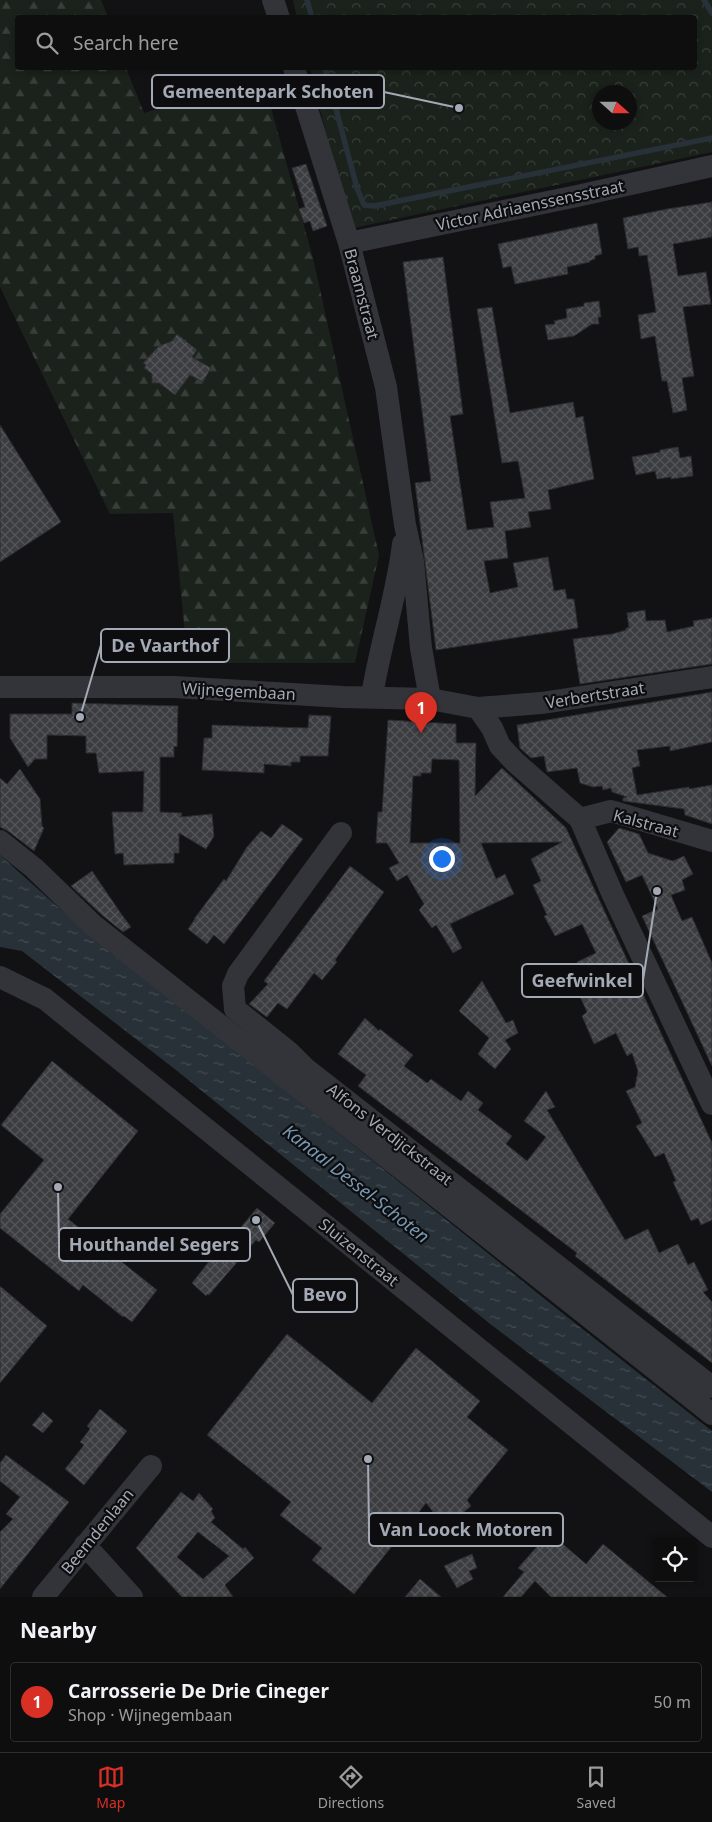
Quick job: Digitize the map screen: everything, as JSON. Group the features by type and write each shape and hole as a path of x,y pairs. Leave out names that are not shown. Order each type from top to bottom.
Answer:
{"street":[{"path":"273,0 277,15"},
{"name":"Braamstraat","path":"295,70 349,243 386,387 405,526 413,560 421,648 430,699"},
{"name":"Victor Adriaenssensstraat","path":"349,243 712,166"},
{"name":"Braamstraat","path":"372,696 400,564 405,526"},
{"path":"394,594 416,594"},
{"name":"Verbertstraat","path":"478,708 541,703 712,677"},
{"name":"Wijnegembaan","path":"0,687 174,687 343,697 372,696 430,699 478,708"},
{"path":"478,708 492,728 500,746 514,762 580,819 613,895 712,1104"},
{"name":"Kalstraat","path":"580,819 611,810 712,841"},
{"name":"Alfons Verdijckstraat","path":"341,834 238,974 233,986 236,1009 289,1052 306,1069 712,1387"},
{"path":"0,841 34,868 93,926 712,1414"},
{"name":"Sluizenstraat","path":"0,977 46,999 712,1537"},
{"name":"Beemdenlaan","path":"43,1597 150,1466"},
{"path":"85,1545 132,1597"}],"green space":[{"path":"0,0 101,0 107,15 15,15 15,70 127,70 144,113 262,76 313,258 379,555 355,663 188,663 173,513 110,514 0,287"},
{"path":"293,0 712,0 712,152 349,229 310,70 697,70 697,15 296,15"}],"water":[{"name":"Kanaal Dessel-Schoten","path":"0,855 59,908 561,1312 712,1431 712,1492 489,1323 176,1070 22,951 0,947"}],"building":[{"path":"306,164 327,226 313,231 310,221 304,223 299,209 305,207 292,168"},
{"path":"712,202 712,237 673,244 678,276 706,272 711,304 683,307 694,376 682,378 687,410 673,413 667,381 662,381 655,336 641,339 638,315 656,312 647,255 639,256 638,247 628,249 623,218"},
{"path":"597,223 602,254 595,256 595,259 590,262 567,267 568,274 515,284 511,266 503,268 498,244"},
{"path":"443,257 463,414 450,416 467,530 494,527 490,502 525,498 518,461 502,463 477,309 492,307 510,413 573,402 576,418 583,416 594,479 548,490 551,509 528,512 531,527 505,531 508,558 484,561 490,593 518,587 513,563 548,557 554,591 565,589 567,599 574,599 578,628 436,650 415,483 431,481 403,262"},
{"path":"599,301 601,317 598,317 599,324 592,324 574,336 548,340 545,325 555,324 554,321 567,318 566,309 584,306 584,303"},
{"path":"177,334 197,350 192,357 211,368 203,382 190,375 175,395 159,383 152,383 152,374 144,368 146,365 143,363 159,346 172,341"},
{"path":"0,425 61,522 0,562"},
{"path":"678,447 680,458 691,456 693,476 657,479 655,471 636,475 632,457"},
{"path":"645,610 646,621 665,620 667,632 694,626 693,621 712,618 712,664 580,684 573,639 612,634 626,630 626,628 629,628 627,613"},
{"path":"712,692 712,742 670,751 670,746 637,750 640,766 632,768 637,795 712,785 712,824 685,815 684,809 623,801 623,798 627,797 612,792 611,788 603,790 602,786 593,787 580,783 577,768 547,772 544,756 531,758 520,748 517,725"},
{"path":"72,703 178,706 177,747 174,746 174,757 160,757 160,812 182,813 181,817 212,814 214,836 206,849 179,833 179,853 174,853 174,863 124,865 123,853 115,854 112,812 143,812 144,771 99,773 96,753 86,753 86,736 47,735 47,759 35,759 28,767 10,738 10,714 72,714"},
{"path":"309,715 331,716 328,756 300,756 300,762 291,762 291,766 264,764 264,773 202,770 204,738 212,738 212,725 308,728"},
{"path":"388,720 456,724 456,743 476,743 475,796 502,768 566,828 712,1143 712,1220 701,1225 698,1218 691,1221 673,1182 676,1181 664,1153 655,1157 636,1126 642,1123 626,1091 635,1087 638,1071 632,1053 627,1056 616,1033 594,1044 582,1016 587,1012 577,990 588,984 577,962 596,953 582,924 555,936 544,916 547,915 533,885 541,881 531,859 562,842 481,843 496,879 505,874 514,894 450,924 462,948 453,953 436,925 432,928 419,910 424,904 407,875 397,881 389,868 399,863 387,843 376,843 378,812 382,812","holes":["432,759 459,760 460,843 410,843 413,776 421,776 421,773 431,773"]},
{"path":"20,769 40,799 42,826 44,828 34,851 0,827 0,778 7,784"},
{"path":"282,824 303,839 224,944 214,935 207,944 188,929 194,919 224,879 226,881 247,847 261,831 271,838"},
{"path":"619,828 639,834 648,853 673,861 684,856 693,874 682,880 685,890 671,895 682,921 692,917 712,963 712,1066 642,916 658,909 642,875 626,882 607,842"},
{"path":"350,866 384,892 335,960 337,962 322,980 314,973 287,1009 278,1003 267,1017 249,1004 268,984 264,981"},
{"path":"92,871 131,927 123,932 71,886"},
{"path":"482,981 506,1023 513,1020 518,1033 505,1040 511,1049 495,1069 478,1054 489,1038 459,1011"},
{"path":"365,1018 379,1031 380,1029 413,1055 404,1066 427,1083 431,1079 461,1101 468,1091 483,1103 478,1110 512,1136 506,1144 527,1161 546,1137 524,1121 546,1091 555,1107 547,1110 625,1240 648,1229 659,1253 678,1244 688,1265 694,1262 708,1290 703,1292 712,1302 712,1363 575,1256 577,1253 358,1086 366,1075 338,1054"},
{"path":"52,1061 138,1131 68,1219 157,1290 132,1322 83,1285 79,1291 0,1228 0,1214 44,1160 1,1125"},
{"path":"257,1208 275,1223 259,1242 256,1240 209,1295 207,1294 206,1296 192,1283 218,1250 220,1252"},
{"path":"0,1286 47,1326 0,1383"},
{"path":"287,1334 372,1403 416,1348 480,1401 467,1417 508,1450 467,1500 471,1506 445,1527 426,1503 354,1594 312,1560 322,1548 280,1515 291,1502 207,1435"},
{"path":"100,1409 127,1431 84,1485 65,1469 84,1445 80,1442 90,1429 87,1426"},
{"path":"43,1412 53,1421 43,1433 32,1425"},
{"path":"6,1455 69,1502 0,1589 0,1532 13,1519 6,1514 20,1497 0,1481 0,1463"},
{"path":"181,1492 193,1501 199,1493 213,1509 211,1511 215,1518 211,1522 243,1549 245,1547 254,1558 225,1585 233,1597 182,1597 136,1548","holes":["198,1532 229,1556 203,1579 177,1557"]},
{"path":"551,1534 586,1564 603,1544 667,1597 551,1597 535,1581 521,1597 503,1597 524,1572 518,1568 542,1541 544,1543"},
{"path":"472,1554 477,1568 469,1571 473,1579 457,1588 444,1566"},
{"path":"420,1579 441,1597 405,1597"}],"waterway":[{"path":"307,0 311,15"},
{"path":"704,0 712,13"},
{"path":"326,70 357,188 364,205 374,206 712,138"}],"place":[{"name":"Gemeentepark Schoten","path":"459,108"},
{"name":"De Vaarthof","path":"80,717"},
{"name":"Carrosserie De Drie Cineger","path":"421,733"},
{"name":"Geefwinkel","path":"657,891"},
{"name":"Houthandel Segers","path":"58,1187"},
{"name":"Bevo","path":"256,1220"},
{"name":"Van Loock Motoren","path":"368,1459"}]}
